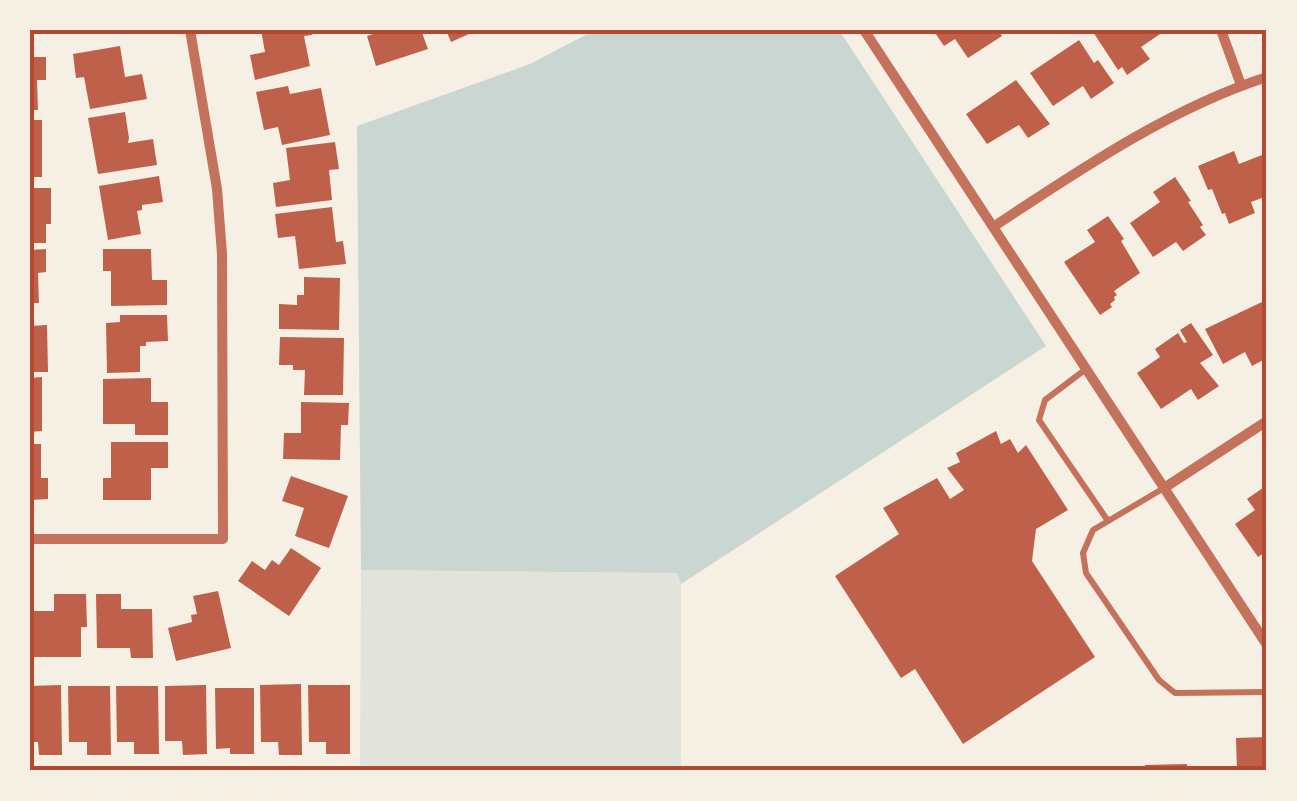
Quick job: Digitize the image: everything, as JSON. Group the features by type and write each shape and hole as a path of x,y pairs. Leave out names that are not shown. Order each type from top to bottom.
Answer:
{"street":[{"path":"30,540 223,539 222,254 214,173 190,30"},
{"path":"864,30 1267,645"},
{"path":"1220,30 1241,85"},
{"path":"993,227 1128,141 1267,76"},
{"path":"1164,488 1267,421"}],"lane":[{"path":"1086,369 1045,400 1039,420 1108,522"},
{"path":"1164,488 1093,530 1082,552 1086,573 1159,680 1175,693 1267,692"}],"shaded area":[{"path":"595,30 839,30 1046,346 681,584 677,573 361,570 357,126 530,64"},
{"path":"361,570 677,573 681,584 681,771 360,771"}],"building":[{"path":"261,30 311,30 312,35 304,36 310,66 255,80 250,55 265,52"},
{"path":"385,30 421,30 428,49 376,66 367,36"},
{"path":"446,30 478,30 451,42"},
{"path":"933,30 998,30 1002,36 968,58 955,39 944,46"},
{"path":"1166,30 1141,47 1150,59 1127,75 1122,67 1118,70 1093,32"},
{"path":"1079,40 1114,83 1091,99 1083,86 1053,106 1030,73"},
{"path":"120,46 125,77 142,74 147,99 90,109 84,77 76,78 73,54"},
{"path":"30,57 46,57 46,80 37,80 38,110 30,110"},
{"path":"1016,80 1050,124 1028,138 1019,125 987,144 966,114"},
{"path":"288,86 290,94 321,88 330,135 282,145 278,127 264,130 256,92"},
{"path":"125,112 128,143 153,139 157,165 98,174 88,118"},
{"path":"30,120 42,120 42,177 30,177"},
{"path":"335,142 339,169 329,170 332,200 276,207 273,183 290,180 286,148"},
{"path":"1234,151 1239,164 1262,155 1267,168 1267,196 1251,202 1255,213 1229,224 1198,166"},
{"path":"159,176 163,202 142,205 142,210 137,211 141,234 108,240 99,186"},
{"path":"1175,177 1206,235 1183,251 1176,242 1153,257 1130,223 1160,202 1153,192"},
{"path":"30,188 51,188 51,224 46,224 46,243 30,243"},
{"path":"332,207 336,242 343,241 346,264 299,269 295,236 278,238 275,214"},
{"path":"1108,216 1140,273 1114,291 1117,295 1112,307 1100,315 1064,262 1095,242 1087,230"},
{"path":"46,249 46,272 38,273 39,303 30,303 30,250"},
{"path":"103,249 151,249 152,280 167,280 167,305 111,306 111,271 103,271"},
{"path":"304,277 340,278 339,330 279,329 279,304 297,305 297,295 304,295"},
{"path":"1262,302 1267,311 1267,358 1252,366 1245,352 1223,364 1205,329"},
{"path":"120,315 167,315 168,341 140,346 140,372 107,373 106,323 120,322"},
{"path":"1191,323 1213,355 1200,363 1219,386 1198,400 1191,389 1161,409 1137,373 1160,357 1155,349 1178,333 1187,342 1180,330"},
{"path":"47,325 48,372 30,372 30,326"},
{"path":"280,337 344,338 343,395 304,395 305,370 279,365"},
{"path":"42,377 42,431 30,432 30,378"},
{"path":"151,378 151,402 168,402 168,435 135,435 135,424 103,424 103,379"},
{"path":"301,402 349,403 348,425 341,425 340,460 283,459 284,433 301,433"},
{"path":"996,431 1001,444 1010,439 1018,453 1026,445 1068,510 1036,529 1032,561 1095,657 963,744 915,669 901,678 835,576 899,534 883,508 937,478 950,499 964,490 947,468 960,462 956,453"},
{"path":"111,442 168,442 168,468 151,468 151,500 103,500 103,478 111,478"},
{"path":"30,444 41,444 41,478 48,478 48,499 30,500"},
{"path":"291,476 348,496 329,548 295,536 304,508 282,501"},
{"path":"1267,485 1267,551 1258,557 1235,524 1255,510 1247,499"},
{"path":"291,548 321,568 289,616 238,581 252,561 265,570 272,560 279,565"},
{"path":"218,591 231,648 176,661 168,628 192,622 191,615 197,614 193,596"},
{"path":"54,594 86,594 87,627 81,627 81,657 30,657 30,611 54,611"},
{"path":"96,594 121,594 121,609 152,609 153,658 131,658 130,648 97,648"},
{"path":"301,684 302,755 279,755 278,742 261,742 260,685"},
{"path":"61,685 62,755 39,755 38,742 30,742 30,686"},
{"path":"206,685 207,754 183,755 182,741 165,741 165,686"},
{"path":"308,685 350,685 350,754 326,754 326,742 309,742"},
{"path":"68,686 110,686 111,755 87,755 87,742 69,742"},
{"path":"116,686 158,686 159,754 134,754 134,742 117,742"},
{"path":"215,688 254,688 254,754 230,754 230,748 216,749"},
{"path":"1267,737 1267,771 1237,771 1236,738"},
{"path":"1187,764 1187,771 1145,771 1145,765"}]}
